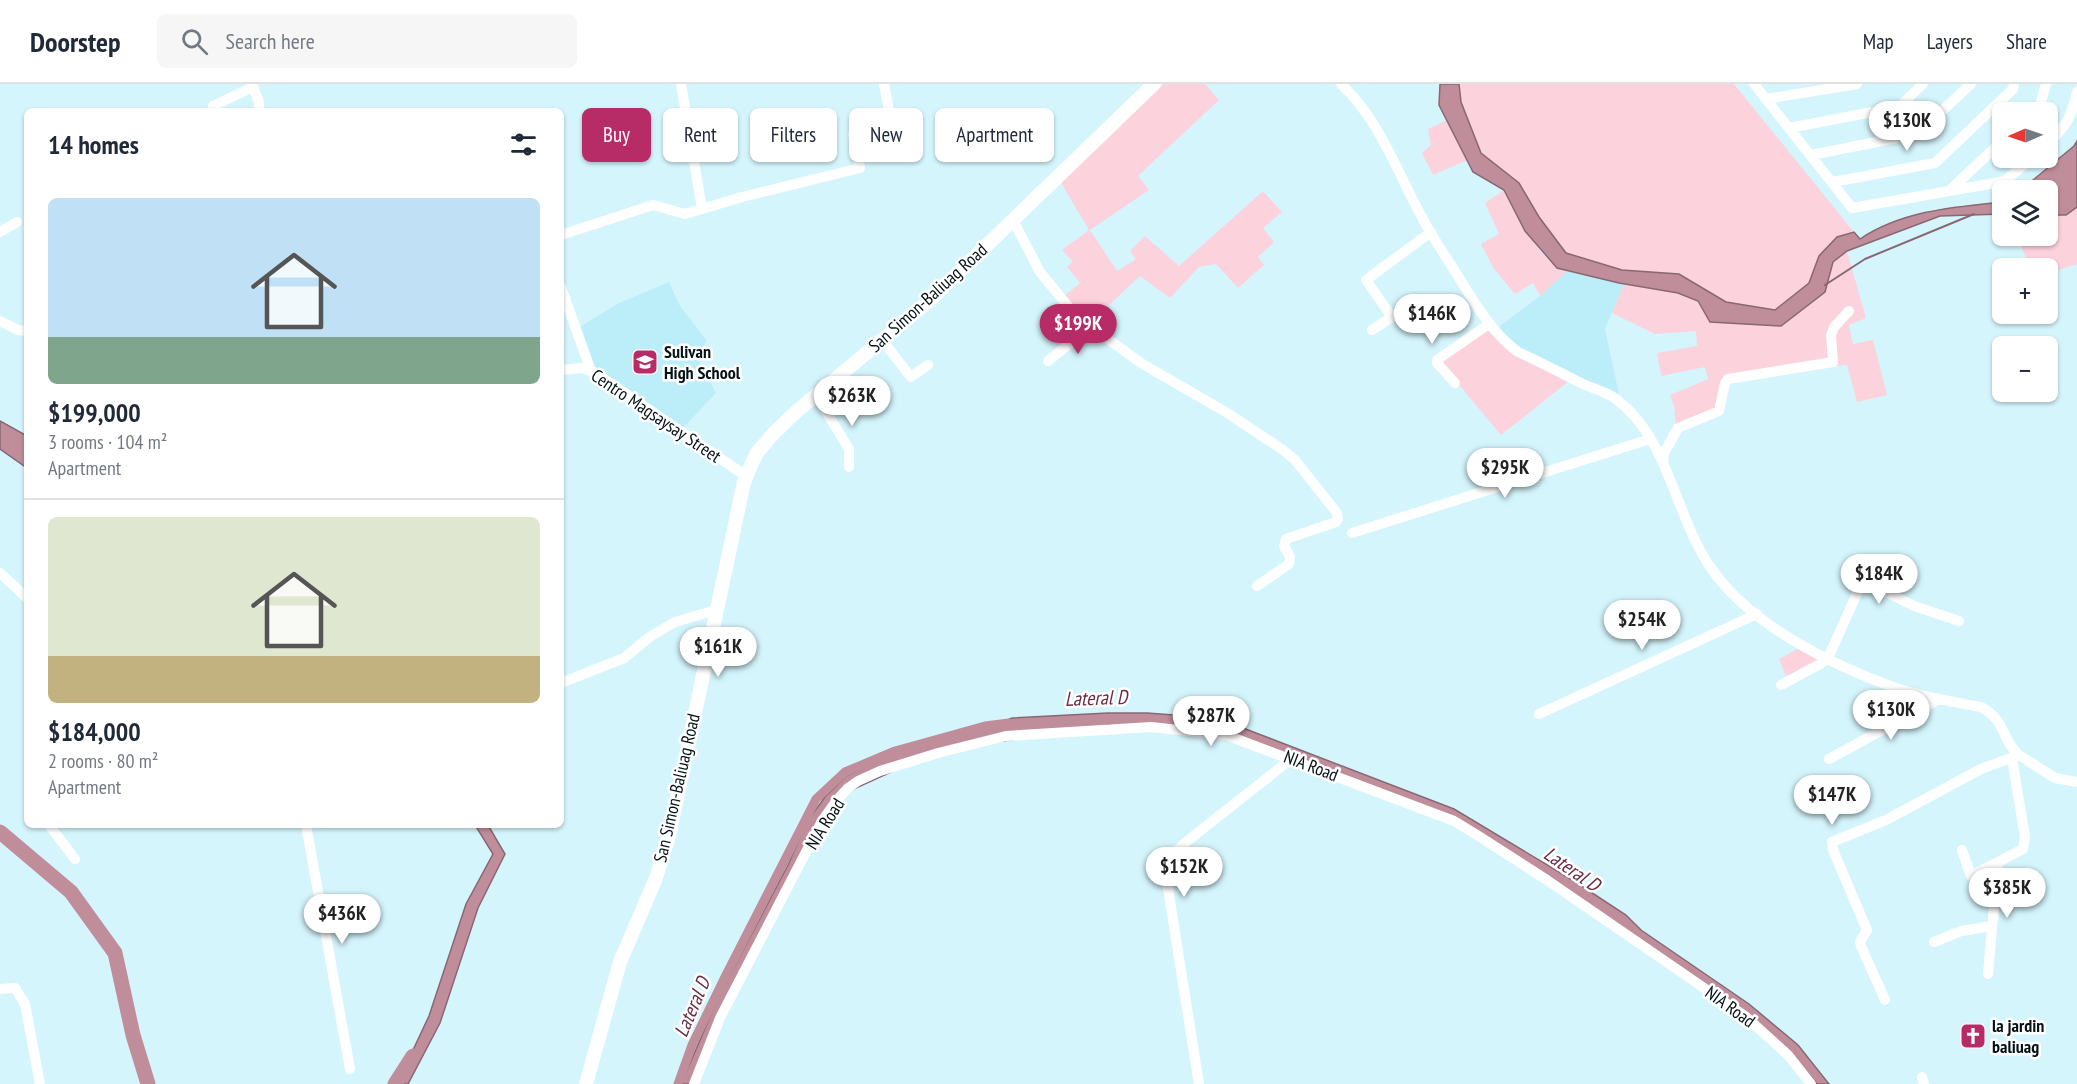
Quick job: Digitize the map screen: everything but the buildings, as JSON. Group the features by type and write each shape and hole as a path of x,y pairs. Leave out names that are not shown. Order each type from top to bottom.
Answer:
{"main road":[{"name":"San Simon-Baliuag Road","path":"586,1084 620,962 656,878 669,836 746,476 756,454 772,434 816,395 930,300 1154,84"}],"street":[{"path":"681,84 702,209"},
{"path":"564,234 653,205 685,214 860,168 853,134 890,116 884,84"},
{"path":"1341,84 1355,97 1378,131 1431,232 1489,324 1518,351 1616,398 1635,418 1663,463 1694,538 1710,567 1726,586 1756,614 1786,636 1828,658 1899,689 1981,707 1991,712 2000,722 2015,756 2025,842 2023,849 1971,876 1962,850"},
{"path":"1754,84 1852,208 2001,182 2020,168"},
{"path":"1785,84 1785,96"},
{"path":"1789,128 1899,107 1923,84"},
{"path":"1810,155 1917,134 1971,84"},
{"path":"1833,182 1935,163 2013,89 2014,84"},
{"path":"2041,102 2046,84"},
{"path":"213,106 252,85 259,108"},
{"path":"1766,99 1816,87 1851,85"},
{"path":"2058,135 2072,115 2077,92"},
{"path":"1949,191 1992,150"},
{"path":"1013,220 1045,279 1076,316 1141,363 1229,414 1283,450 1295,460 1337,513 1336,522 1286,539 1284,546 1290,557 1289,564 1257,586"},
{"path":"0,232 17,222"},
{"path":"1372,330 1392,316 1366,280 1431,232"},
{"path":"564,295 591,371"},
{"path":"1663,463 1664,453 1678,428 1719,411 1725,383 1728,379 1833,362 1830,335 1834,327 1849,311"},
{"path":"0,321 24,331"},
{"path":"1455,383 1437,363 1437,360 1489,324"},
{"path":"1048,361 1090,327"},
{"path":"882,340 912,378 928,365"},
{"name":"Centro Magsaysay Street","path":"564,370 582,368 591,371 746,476"},
{"path":"816,395 849,449 849,467"},
{"path":"1352,533 1650,439"},
{"path":"0,573 24,595"},
{"path":"1781,685 1828,658 1859,589 1868,583 1914,606 1959,621"},
{"path":"564,682 624,658 651,636 675,622 716,610"},
{"path":"1539,714 1756,614"},
{"path":"1829,759 1939,699"},
{"name":"NIA Road","path":"694,1084 720,1018 822,821 837,800 858,781 897,764 1006,736 1151,727 1226,735 1454,821 1555,885 1745,1016 1788,1055 1811,1084"},
{"path":"1884,1000 1860,942 1867,930 1833,850 1832,842 1886,820 1981,769 2015,756 2055,778 2077,782"},
{"path":"1199,1084 1169,890 1167,862 1172,854 1186,842 1291,759"},
{"path":"51,828 75,859"},
{"path":"307,828 350,1069"},
{"path":"1988,974 1998,862"},
{"path":"1934,942 1961,930 1992,926"},
{"path":"0,989 15,988 25,1004 40,1084"}],"shaded area":[{"path":"1164,84 1205,84 1219,100 1138,176 1149,190 1090,230 1117,271 1136,259 1130,251 1145,236 1179,266 1263,191 1282,212 1263,228 1274,242 1258,257 1264,265 1238,288 1216,264 1199,267 1170,298 1140,276 1106,308 1109,327 1103,332 1062,298 1080,283 1067,267 1073,261 1062,250 1089,230 1060,181"},
{"path":"1440,84 1459,84 1461,102 1481,153 1519,183 1539,217 1566,253 1622,270 1679,274 1726,302 1775,310 1809,283 1819,256 1837,237 1854,232 1860,239 1910,216 1947,209 1992,203 1992,214 1940,216 1847,251 1833,262 1825,292 1781,326 1710,322 1698,301 1678,293 1619,283 1557,268 1525,231 1504,190 1473,172 1439,105"},
{"path":"1459,84 1734,84 1854,232 1837,237 1819,256 1809,283 1775,310 1726,302 1679,274 1622,270 1566,253 1539,217 1519,183 1481,153 1461,102"},
{"path":"1447,120 1468,160 1433,175 1422,153 1431,145 1428,129"},
{"path":"2077,141 2077,207 2066,215 2058,215 2058,180 2033,180 2048,168 2058,168 2058,159"},
{"path":"1504,190 1538,249 1547,259 1567,271 1540,296 1533,283 1515,294 1494,269 1481,244 1499,234 1485,203"},
{"path":"2077,207 2077,264 2058,270 2058,258 2026,258 2021,246 2058,246 2058,215 2066,215"},
{"path":"1847,251 1866,318 1849,325 1853,344 1873,340 1887,395 1857,402 1847,365 1835,366 1835,335 1854,311 1850,307 1832,324 1829,359 1726,376 1716,409 1676,426 1674,406 1670,395 1708,379 1705,367 1661,376 1657,353 1697,346 1696,331 1655,334 1612,313 1624,284 1678,293 1698,301 1710,322 1781,326 1825,292 1833,262"},
{"path":"1567,271 1624,284 1605,329 1619,394 1520,350 1497,328 1540,296"},
{"name":"Sulivan High School","path":"669,282 680,306 707,341 696,355 716,393 682,429 593,369 576,329 619,303"},
{"path":"1489,329 1569,381 1501,435 1439,361"},
{"path":"0,421 24,434 24,466 0,449"},
{"path":"1799,648 1822,659 1787,679 1779,659"},
{"name":"Lateral D","path":"1108,713 1201,717 1243,728 1454,809 1626,915 1641,930 1749,1004 1798,1045 1829,1084 1817,1084 1788,1050 1473,829 1225,732 1109,725 937,751 834,798 691,1084 681,1084 719,996 788,865 808,820 825,797 846,776 893,754 991,727 1012,718"},
{"path":"477,828 490,828 505,854 478,908 440,1023 408,1084 397,1084 429,1016 466,904 493,854"}],"waterway":[{"path":"1825,285 1865,259 1974,214"},
{"name":"Lateral D","path":"678,1084 692,1045 816,799 845,772 895,751 985,726 1009,723"},
{"path":"0,832 71,892 115,953 133,1035 148,1084"},
{"path":"395,1084 413,1056"}],"place":[{"name":"Sulivan High School","path":"645,362"},
{"name":"la jardin baliuag","path":"1973,1036"}]}
